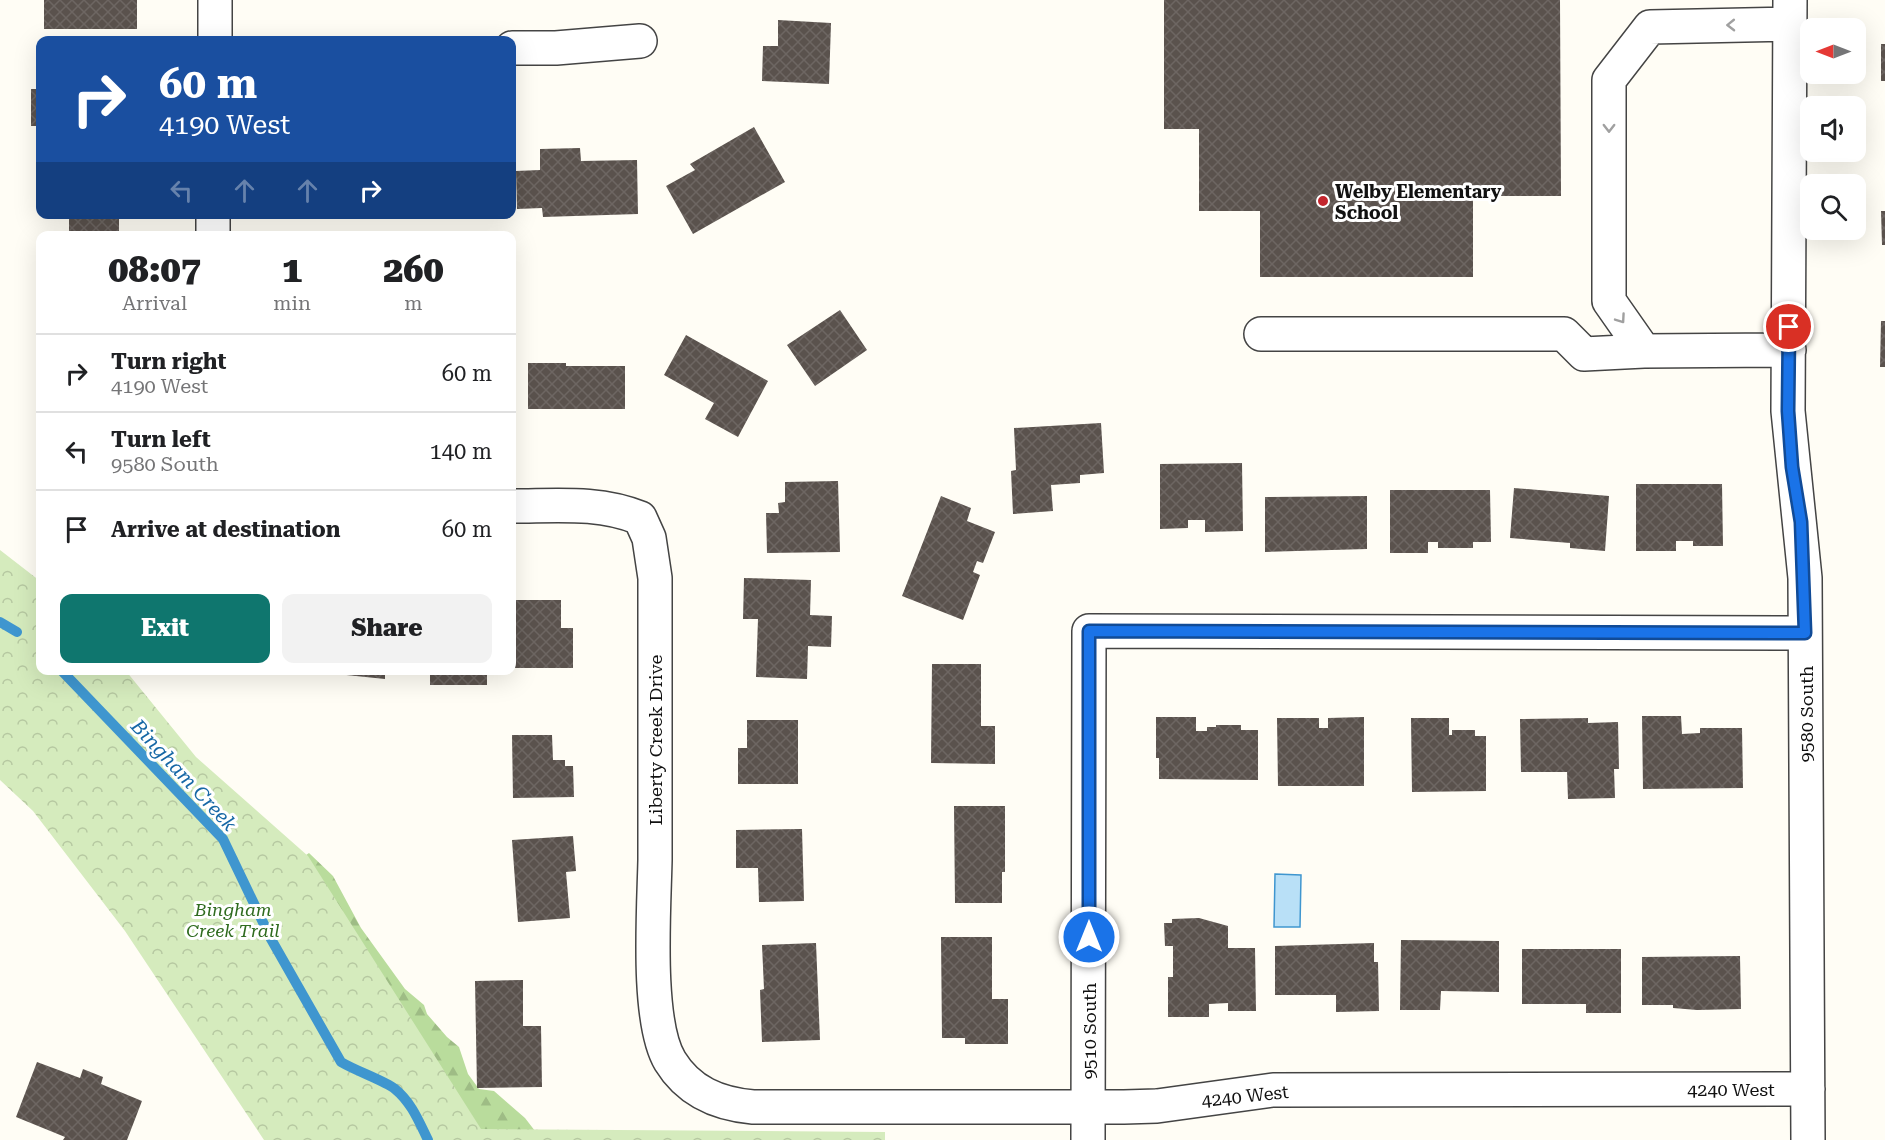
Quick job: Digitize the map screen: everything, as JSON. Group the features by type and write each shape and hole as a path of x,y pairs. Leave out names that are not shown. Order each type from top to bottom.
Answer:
{"street":[{"path":"215,0 215,36"},
{"path":"1644,351 1609,302 1609,80 1650,27 1789,12"},
{"name":"9580 South","path":"1789,12 1788,411 1792,467 1801,522 1805,633 1808,1140"},
{"path":"516,48 556,48 640,41"},
{"path":"1261,334 1564,334 1584,354 1644,351 1789,350"},
{"name":"Liberty Creek Drive","path":"516,506 599,506 620,510 640,518 649,538 655,578 654,966 658,1033 670,1061 689,1084"},
{"name":"9510 South","path":"1088,1140 1089,631 1805,633"},
{"name":"4240 West","path":"689,1084 708,1098 729,1105 753,1107 1156,1106 1273,1090 1808,1089"}],"green space":[{"name":"Bingham Creek Trail","path":"0,550 36,578 36,675 129,675 196,757 308,856 481,1129 885,1132 885,1140 264,1140 125,931 33,811 0,780"},
{"path":"309,853 333,876 361,928 405,989 424,1005 427,1014 459,1047 468,1074 479,1089 494,1091 525,1118 542,1140 438,1140 281,872"}],"water":[{"path":"1275,874 1301,875 1300,927 1274,927"}],"building":[{"path":"44,0 137,0 137,29 44,29"},
{"path":"1164,0 1560,0 1561,196 1473,196 1473,277 1260,277 1260,211 1199,211 1199,129 1164,129"},
{"path":"778,20 831,23 829,84 762,81 763,46 778,46"},
{"path":"1881,44 1885,44 1885,81 1881,81"},
{"path":"31,89 36,89 36,126 31,126"},
{"path":"754,127 785,182 693,234 666,186 695,170 690,164"},
{"path":"580,148 581,161 637,160 638,214 543,217 542,208 517,209 516,171 540,170 540,149"},
{"path":"1881,211 1885,211 1885,245 1882,245"},
{"path":"69,219 119,219 119,231 69,231"},
{"path":"840,310 867,350 815,386 787,345"},
{"path":"1881,321 1885,321 1885,367 1880,367"},
{"path":"686,335 768,381 738,437 705,419 714,403 664,375"},
{"path":"528,363 566,363 566,366 625,366 625,409 528,409"},
{"path":"1101,423 1104,473 1080,475 1080,483 1051,485 1053,511 1013,514 1011,471 1016,470 1014,428"},
{"path":"1242,463 1243,531 1205,532 1205,520 1188,520 1188,528 1160,529 1160,464"},
{"path":"838,481 840,552 767,553 766,513 779,513 778,503 785,502 785,482"},
{"path":"1636,484 1722,484 1723,546 1693,546 1693,541 1676,541 1676,551 1636,551"},
{"path":"1514,488 1609,496 1605,551 1570,548 1570,543 1510,538"},
{"path":"1390,490 1490,490 1491,542 1473,542 1473,548 1438,548 1438,542 1428,542 1428,553 1390,553"},
{"path":"941,496 971,508 967,521 995,532 983,563 977,561 973,572 980,575 963,620 902,596"},
{"path":"1367,496 1367,549 1265,552 1265,497"},
{"path":"744,578 811,580 810,615 832,616 831,647 808,646 807,679 756,677 758,619 743,619"},
{"path":"516,600 561,600 561,628 573,628 573,668 516,668"},
{"path":"932,664 981,664 981,726 995,726 995,764 931,763"},
{"path":"346,675 385,675 385,679"},
{"path":"430,675 487,675 487,685 430,685"},
{"path":"1642,716 1681,716 1682,734 1700,733 1700,728 1742,728 1743,788 1643,789"},
{"path":"1156,717 1196,717 1196,731 1207,731 1207,727 1216,727 1216,725 1241,725 1241,730 1258,730 1258,780 1159,779 1159,758 1156,758"},
{"path":"1364,717 1364,786 1278,786 1277,718 1319,718 1319,728 1328,728 1328,718"},
{"path":"1411,718 1449,718 1449,735 1452,735 1452,730 1475,730 1475,736 1486,736 1486,791 1412,792"},
{"path":"1588,718 1588,723 1618,722 1619,769 1614,769 1615,798 1568,799 1567,772 1521,772 1520,719"},
{"path":"747,720 798,720 798,784 738,784 738,748 747,748"},
{"path":"512,735 552,735 553,760 565,760 565,766 573,766 574,797 513,798"},
{"path":"954,806 1005,806 1005,872 1002,872 1002,903 955,903"},
{"path":"802,829 804,901 759,902 758,868 736,868 736,830"},
{"path":"573,836 576,871 566,872 570,918 518,922 512,840"},
{"path":"1199,918 1228,926 1228,948 1255,948 1256,1011 1228,1011 1228,1003 1209,1004 1209,1017 1168,1017 1168,977 1173,977 1173,946 1165,946 1164,923 1172,923 1172,919"},
{"path":"941,937 992,937 992,999 1008,999 1008,1044 965,1044 965,1038 942,1038"},
{"path":"1401,940 1499,941 1499,992 1441,991 1440,1010 1400,1010"},
{"path":"816,943 820,1040 762,1042 760,990 764,989 762,945"},
{"path":"1374,943 1374,962 1378,962 1379,1011 1336,1012 1336,995 1275,995 1275,946"},
{"path":"1522,949 1621,949 1621,1013 1586,1013 1586,1004 1522,1004"},
{"path":"1740,956 1741,1009 1697,1010 1673,1008 1673,1005 1642,1005 1642,957"},
{"path":"523,980 523,1026 541,1026 542,1087 477,1088 475,981"},
{"path":"37,1062 80,1078 83,1069 103,1077 101,1084 142,1101 127,1140 63,1140 65,1137 16,1117"}],"waterway":[{"name":"Bingham Creek","path":"0,622 17,632"},
{"name":"Bingham Creek","path":"66,675 223,839 271,939 341,1062 401,1094 411,1107 428,1140"}],"place":[{"name":"Welby Elementary School","path":"1323,201"}],"route":[{"path":"1089,937 1089,631 1805,633 1805,578 1801,522 1792,467 1788,411 1789,327"}]}
